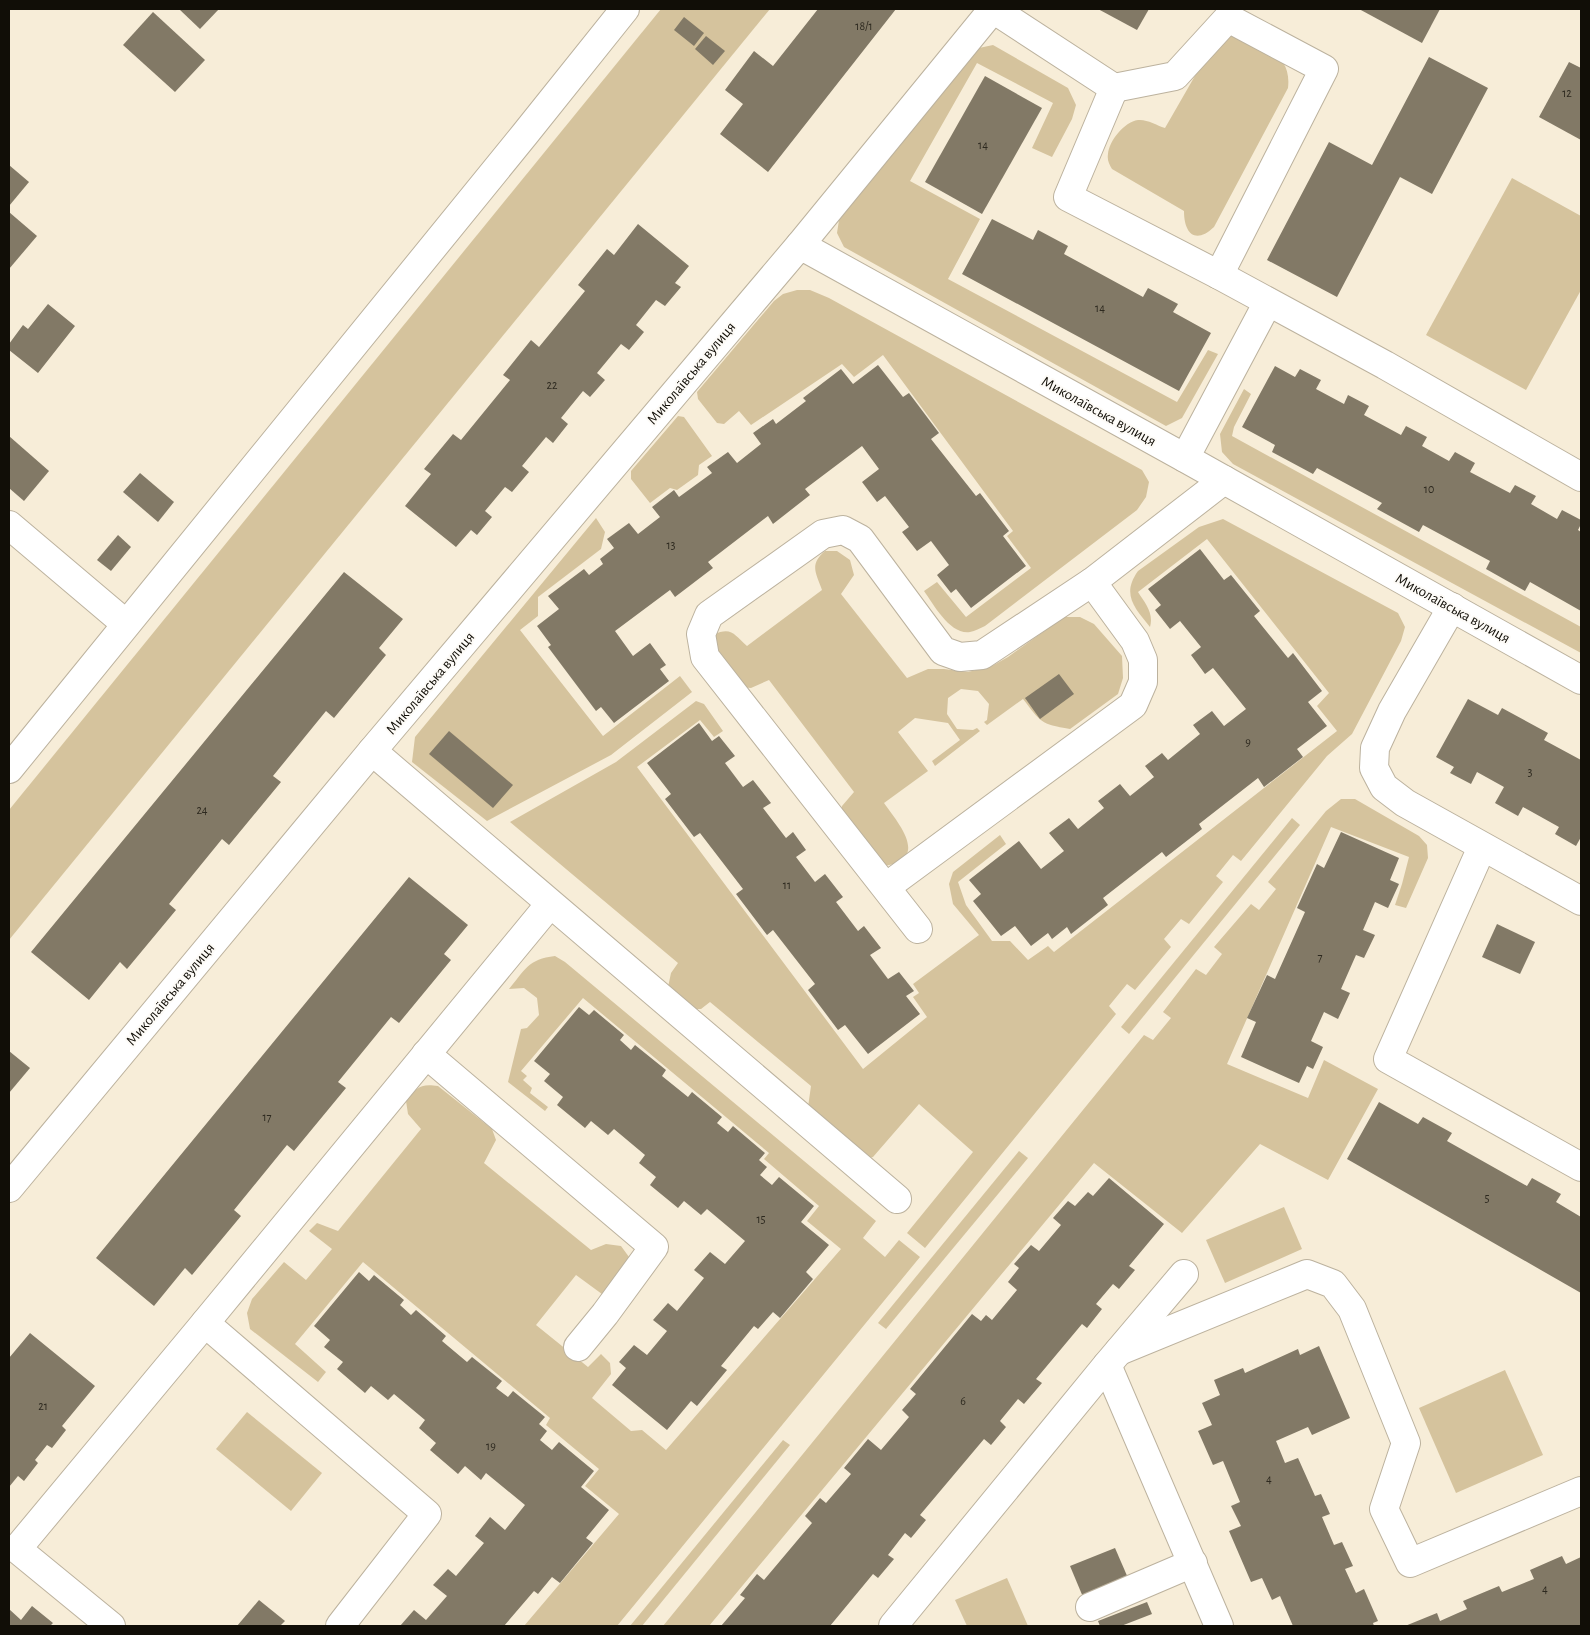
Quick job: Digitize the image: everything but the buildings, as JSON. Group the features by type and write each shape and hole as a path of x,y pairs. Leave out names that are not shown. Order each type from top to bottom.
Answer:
{"street":[{"path":"9,769 625,9"},
{"path":"800,245 993,9 1114,88 1175,76 1228,18 1324,69 1219,275"},
{"path":"1114,88 1068,197 1219,275 1386,365 1581,477"},
{"name":"Миколаївська вулиця","path":"9,1188 372,752 800,245 1581,680"},
{"path":"1185,458 1268,302"},
{"path":"918,929 705,657 701,634 709,615 823,534 843,530 860,539 943,651 960,657 982,655 1092,582 1224,480"},
{"path":"9,525 126,624"},
{"path":"886,887 1133,705 1143,682 1143,660 1135,642 1092,582"},
{"path":"1452,607 1392,711 1375,748 1374,768 1384,787 1405,803 1581,901"},
{"path":"372,752 897,1199"},
{"path":"1482,847 1388,1059 1581,1168"},
{"path":"111,1626 17,1548 550,904"},
{"path":"426,1054 654,1247 578,1347"},
{"path":"893,1626 1184,1274"},
{"path":"1113,1358 1307,1274 1333,1284 1352,1309 1406,1444 1384,1508 1410,1563 1581,1491"},
{"path":"205,1323 427,1514 340,1626"},
{"path":"1113,1358 1219,1626"},
{"path":"1090,1607 1193,1563"}],"shaded area":[{"path":"661,9 770,9 9,940 9,810"},
{"path":"1232,36 1239,36 1267,49 1281,60 1286,67 1288,88 1214,227 1196,236 1188,230 1184,211 1112,169 1108,162 1108,154 1114,138 1128,124 1138,120 1145,120 1165,128 1211,48 1221,40"},
{"path":"993,45 1068,88 1076,105 1072,119 1052,157 1032,148 1053,103 977,63 910,181 980,219 948,279 1177,402 1208,350 1218,354 1182,418 1166,426 844,247 837,233 839,220 979,48"},
{"path":"1512,178 1581,216 1581,290 1526,390 1426,335"},
{"path":"797,290 810,290 829,298 1142,470 1149,482 1146,497 1137,510 985,626 970,632 956,629 943,618 924,591 937,582 966,617 1031,568 1007,536 1013,531 883,355 854,377 842,364 751,425 739,411 724,424 717,423 698,399 697,392 774,301 783,294"},
{"path":"1244,389 1251,394 1234,427 1232,436 1581,627 1581,653 1233,464 1222,452 1220,434"},
{"path":"678,416 684,417 712,456 699,465 698,475 677,490 670,488 650,503 631,479 631,471"},
{"path":"596,518 605,532 601,549 538,597 538,616 520,630 603,736 680,676 692,692 611,755 487,821 412,762 415,737"},
{"path":"1223,519 1398,613 1405,627 1401,641 1352,734 1327,756 1241,861 1233,855 1216,876 1223,882 1189,924 1181,919 1164,939 1171,947 1135,990 1127,984 1109,1006 1116,1014 925,1248 907,1233 973,1152 919,1104 873,1157 863,1160 808,1107 811,1086 710,1002 701,1009 687,1009 668,987 671,973 678,963 510,822 616,762 696,701 704,704 723,731 714,737 700,720 637,767 863,1069 927,1017 913,997 919,993 913,984 979,935 953,904 949,884 953,872 1000,835 1006,844 958,882 966,905 992,941 1010,941 1028,960 1048,946 1054,952 1337,731 1317,706 1329,693 1207,539 1138,592 1150,613 1150,627 1135,607 1130,594 1133,580 1138,571 1199,527"},
{"path":"825,551 837,551 850,560 854,575 841,594 907,678 928,669 968,672 992,666 1008,657 1064,617 1080,617 1094,624 1122,656 1123,678 1118,694 1070,729 1042,721 1023,699 987,725 984,722 987,720 989,704 978,691 961,689 948,698 947,714 957,729 973,730 977,728 980,731 935,766 932,761 960,740 948,723 915,718 898,732 928,771 884,803 903,830 908,849 906,856 898,862 884,866 840,815 842,806 854,792 769,680 751,688 740,687 713,652 713,635 724,631 729,632 736,635 747,646 822,590 815,565"},
{"path":"1341,799 1355,799 1419,836 1427,845 1428,858 1406,908 1395,905 1409,857 1331,827 1227,1064 1308,1098 1324,1060 1378,1089 1328,1180 1260,1144 1182,1233 1094,1163 709,1626 663,1626 1144,1035 1153,1040 1171,1018 1163,1012 1196,969 1206,975 1222,954 1214,947 1251,904 1259,910 1276,889 1268,882 1326,811"},
{"path":"1292,818 1300,825 1129,1034 1121,1027"},
{"path":"555,956 565,962 876,1221 863,1238 885,1257 899,1240 920,1257 617,1626 524,1626 619,1514 585,1486 599,1469 546,1425 550,1418 363,1262 295,1344 326,1372 318,1382 250,1329 247,1313 252,1299 284,1262 306,1280 332,1249 309,1231 317,1223 338,1231 421,1129 408,1114 406,1101 416,1090 427,1085 438,1086 492,1129 496,1140 484,1163 591,1250 606,1244 621,1246 629,1257 631,1267 606,1297 576,1275 536,1325 588,1367 601,1354 610,1363 611,1374 592,1398 631,1431 642,1430 666,1450 841,1249 807,1221 819,1206 764,1159 769,1153 583,998 521,1071 527,1076 523,1080 532,1088 530,1093 548,1107 545,1111 508,1082 521,1029 527,1028 539,1015 537,998 524,988 509,989 528,966 539,960"},
{"path":"1019,1151 1028,1158 886,1329 878,1323"},
{"path":"1284,1207 1302,1249 1225,1283 1206,1240"},
{"path":"1505,1370 1543,1455 1456,1493 1419,1408"},
{"path":"247,1412 322,1473 291,1511 216,1449"},
{"path":"783,1440 790,1445 642,1626 630,1626"},
{"path":"1007,1578 1028,1626 967,1626 955,1600"}]}
